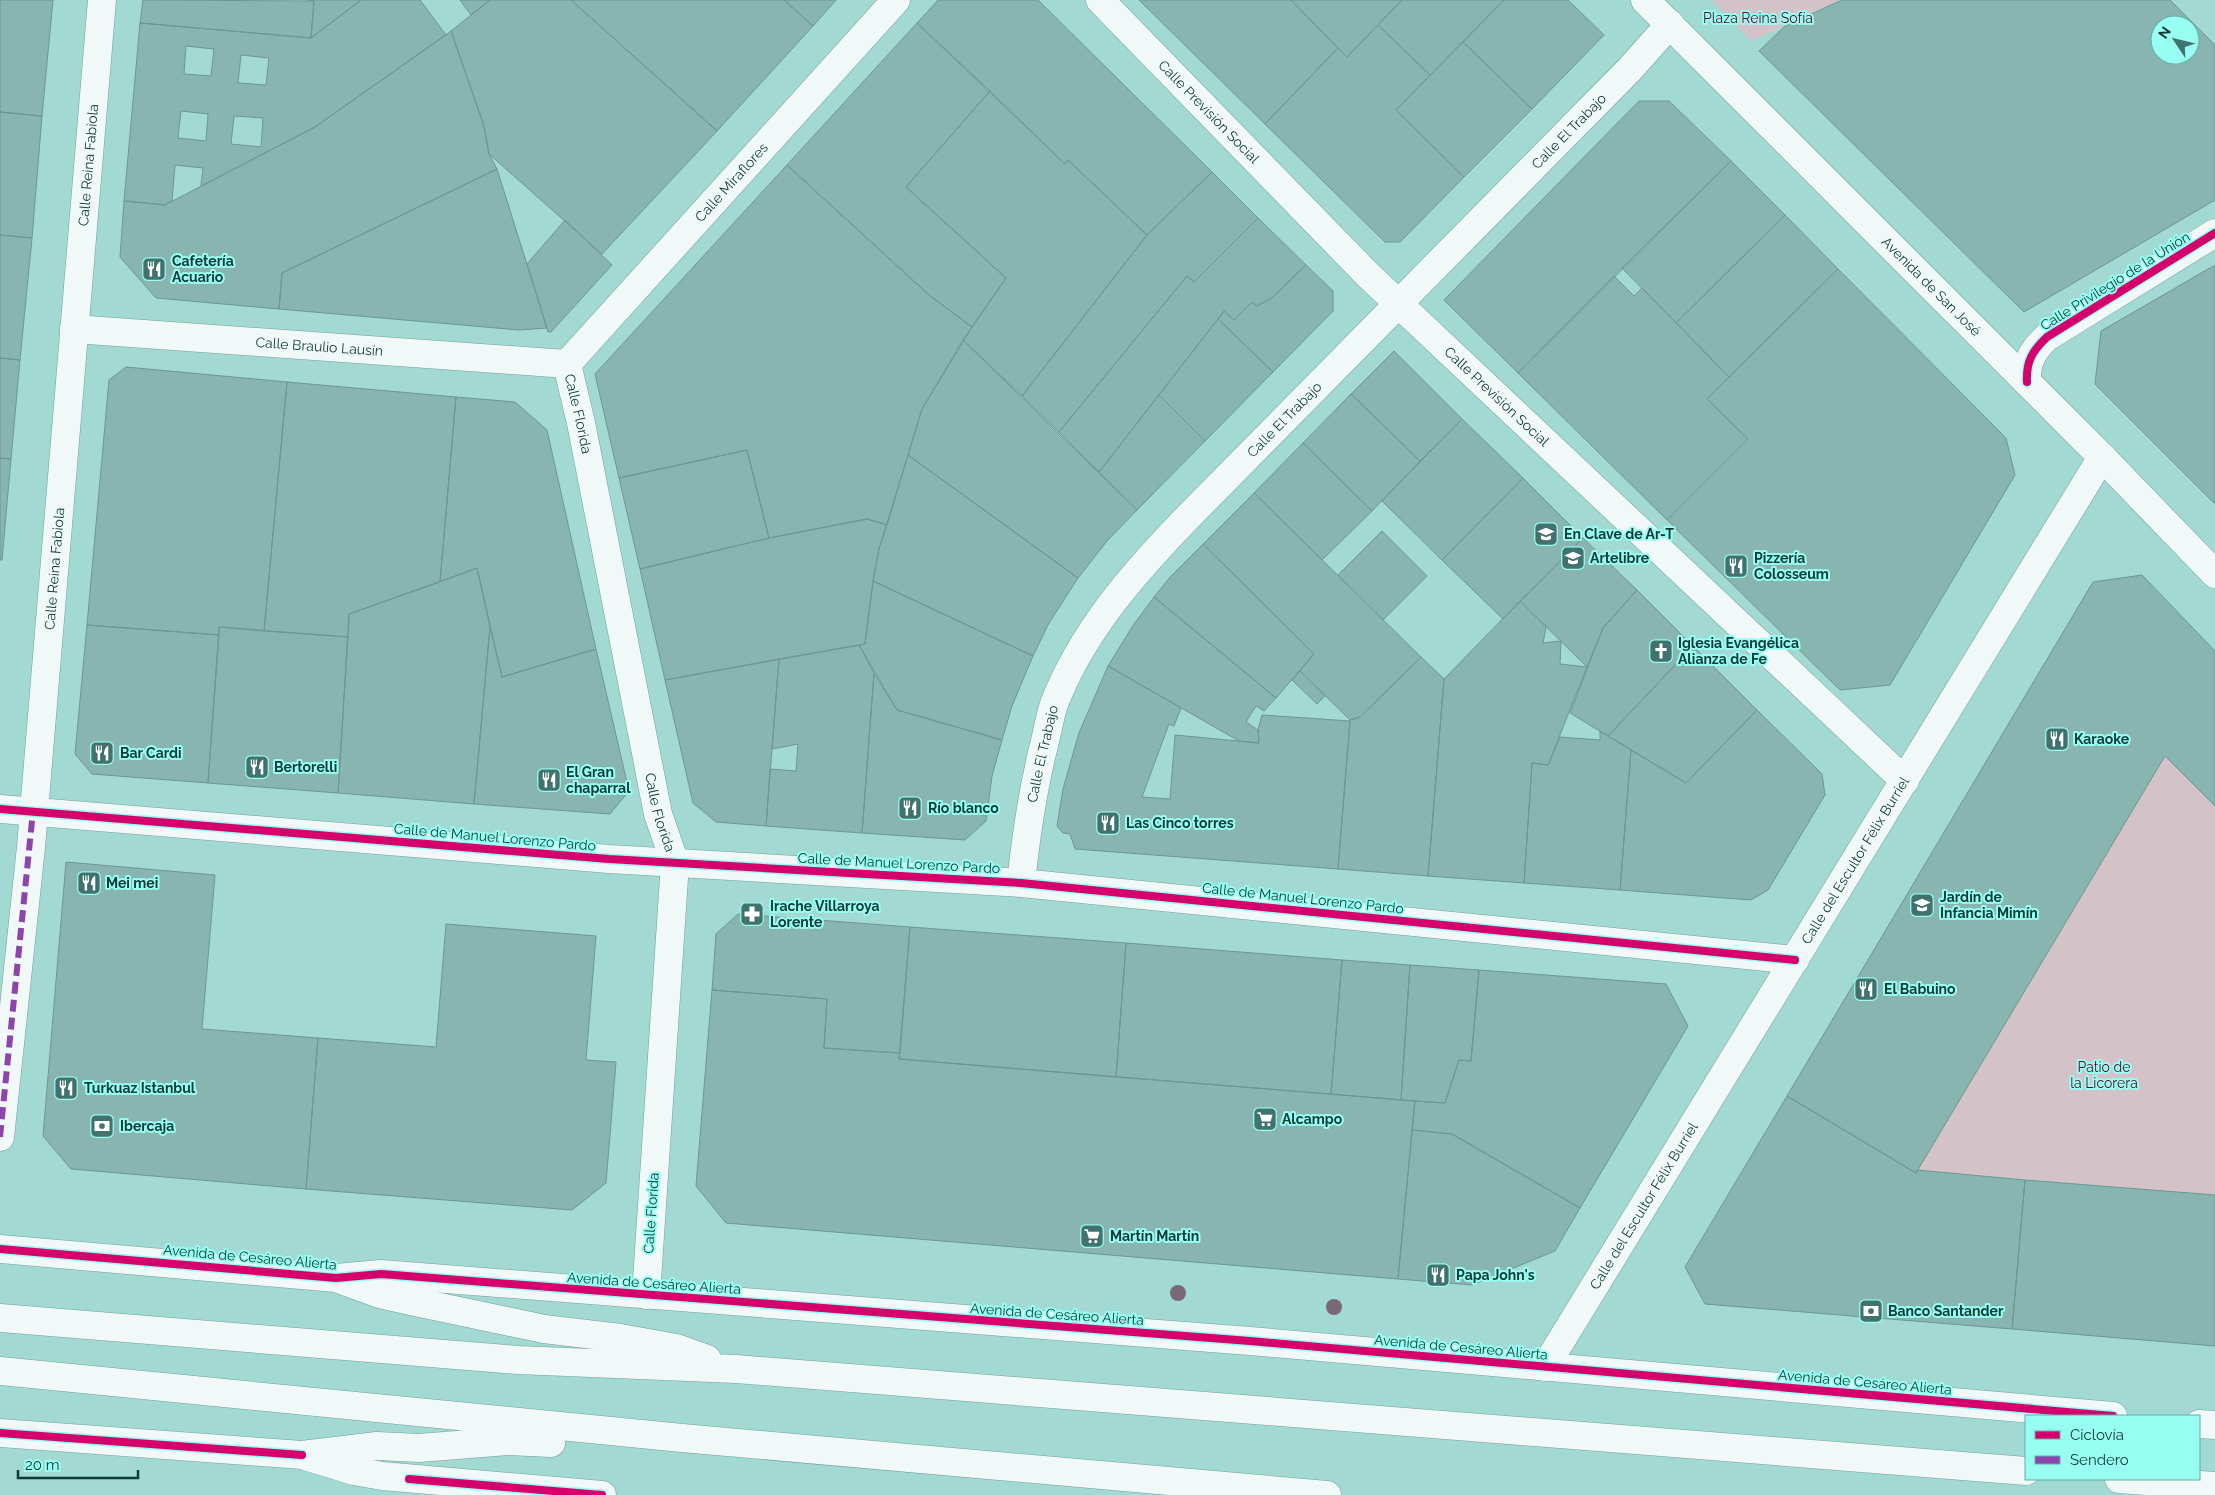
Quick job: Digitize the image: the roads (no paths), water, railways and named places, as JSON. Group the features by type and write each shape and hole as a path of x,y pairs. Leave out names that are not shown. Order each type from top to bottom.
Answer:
{"street":[{"name":"Calle Reina Fabiola","path":"0,1137 34,811 102,0"},
{"name":"Calle Miraflores","path":"566,364 896,0"},
{"name":"Calle Previsión Social","path":"1100,0 1398,303 1905,781"},
{"name":"Avenida de San José","path":"1645,0 2102,457 2215,574"},
{"name":"Calle El Trabajo","path":"1021,883 1028,815 1054,704 1080,651 1106,608 1139,568 1185,520 1630,68 1670,24"},
{"name":"Calle Privilegio de la Unión","path":"2027,382 2029,360 2032,353 2047,337 2215,233"},
{"name":"Calle Braulio Lausín","path":"74,329 566,364"},
{"name":"Calle Florida","path":"566,364 581,423 658,814 675,863 646,1295"},
{"name":"Calle del Escultor Félix Burriel","path":"1545,1367 2102,457"},
{"name":"Calle de Manuel Lorenzo Pardo","path":"0,809 675,863 1021,883 1795,960"},
{"name":"Avenida de Cesáreo Alierta","path":"0,1249 336,1278 381,1274 1250,1341 2101,1415"},
{"path":"336,1278 380,1294 511,1323 676,1348 736,1369"},
{"path":"0,1318 518,1360 736,1369 2025,1471"},
{"path":"0,1371 682,1438 1327,1495"},
{"path":"2200,1424 2215,1425"},
{"path":"0,1433 302,1455 377,1446 419,1448 508,1441 596,1446 682,1438"},
{"path":"302,1455 354,1471 382,1476 602,1495"},
{"path":"2134,1480 2215,1486"}],"place":[{"name":"Cafetería Acuario","path":"154,269"},
{"name":"En Clave de Ar-T","path":"1546,534"},
{"name":"Artelibre","path":"1573,558"},
{"name":"Pizzería Colosseum","path":"1736,566"},
{"name":"Iglesia Evangélica Alianza de Fe","path":"1661,651"},
{"name":"Karaoke","path":"2057,739"},
{"name":"Bar Cardi","path":"102,753"},
{"name":"Bertorelli","path":"257,767"},
{"name":"El Gran chaparral","path":"549,780"},
{"name":"Río blanco","path":"910,808"},
{"name":"Las Cinco torres","path":"1108,823"},
{"name":"Mei mei","path":"89,883"},
{"name":"Jardín de Infancia Mimín","path":"1922,905"},
{"name":"Irache Villarroya Lorente","path":"752,914"},
{"name":"El Babuino","path":"1866,989"},
{"name":"Turkuaz Istanbul","path":"66,1088"},
{"name":"Alcampo","path":"1265,1119"},
{"name":"Ibercaja","path":"102,1126"},
{"name":"Martín Martín","path":"1092,1236"},
{"name":"Papa John's","path":"1438,1275"},
{"name":"Banco Santander","path":"1871,1311"}],"park label":[{"name":"Plaza Reina Sofía","path":"1758,18"},
{"name":"Patio de la Licorera","path":"2104,1076"}]}
